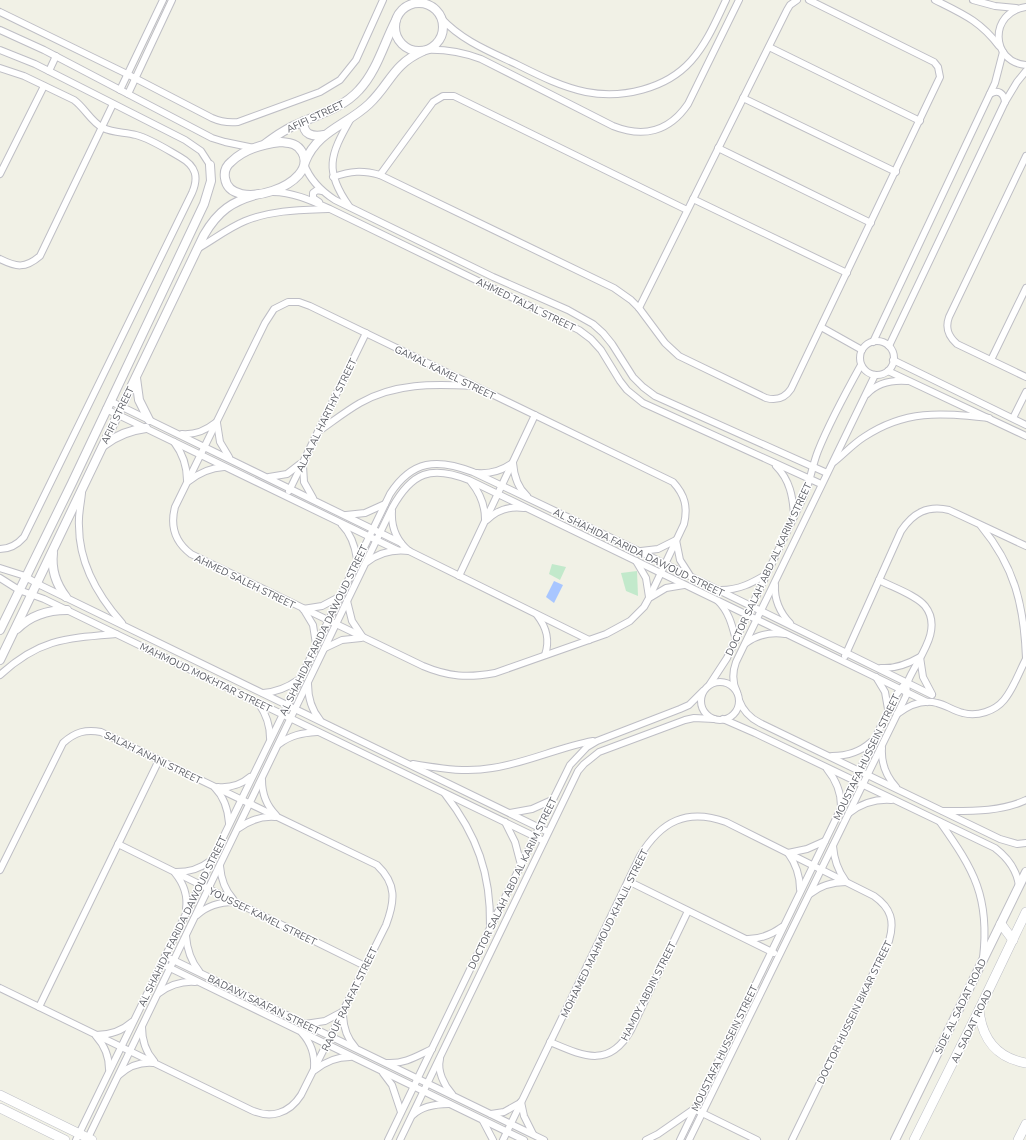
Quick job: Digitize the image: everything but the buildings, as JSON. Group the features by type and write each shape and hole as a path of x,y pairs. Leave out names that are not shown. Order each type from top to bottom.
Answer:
{"main road":[{"name":"AL SADAT ROAD","path":"914,1140 980,1010 1026,912"},
{"path":"1000,924 1013,940"},
{"path":"980,1010 983,1029 992,1044 1003,1055 1026,1063"},
{"path":"0,1095 78,1137 89,1139"},
{"path":"0,1108 65,1140"},
{"path":"1018,1140 1026,1124"}],"street":[{"path":"120,90 163,0"},
{"path":"128,94 172,0"},
{"path":"0,12 136,78 218,121 231,123 238,122 320,92 340,80 356,60 383,0"},
{"path":"405,0 396,20 395,30 402,45 412,50 448,50 476,57 613,126 634,132 655,130 674,121 682,113 688,104 739,0"},
{"path":"434,0 435,9"},
{"path":"401,10 410,4 426,4 435,9 448,26 464,38 553,82 586,92 620,94 636,92 652,87 681,71 701,48 726,0"},
{"path":"639,308 787,10 790,5 797,0"},
{"path":"334,178 356,171 380,175 614,288 631,300 639,308 665,343 679,356 772,400 783,397 788,394 821,327 940,78 938,67 934,62 809,0"},
{"path":"935,0 962,13 980,25 1012,60 1026,65"},
{"path":"973,0 995,6 1021,7"},
{"path":"872,342 990,94 999,72 1002,50 998,37 1000,25 1007,15 1021,7 1025,0"},
{"path":"424,50 435,45 442,35 443,24 441,18"},
{"name":"AFIFI STREET","path":"258,146 304,121 342,105 360,89 372,71 396,20"},
{"path":"0,30 56,56 212,138 225,142 258,146"},
{"path":"769,47 920,121"},
{"path":"0,50 19,56 50,71 185,140 201,151 214,170 224,178"},
{"name":"AFIFI STREET","path":"304,163 309,152 325,135 350,119 370,103 398,66 424,50"},
{"path":"50,71 56,56"},
{"path":"0,68 24,76 74,100 94,122 102,128 112,132 129,133 141,136 187,160 195,172 196,179 195,186 24,537 19,543 12,547 0,549"},
{"path":"889,346 1004,102 1026,71"},
{"path":"0,174 44,86"},
{"path":"990,94 995,91 1001,92 1004,96 1004,102"},
{"path":"380,175 433,102 443,96 454,96 687,210"},
{"path":"743,98 896,172"},
{"path":"0,259 12,265 20,266 34,262 40,256 113,104"},
{"path":"350,119 334,150 332,168 338,189 350,207"},
{"path":"304,121 303,126 308,134 313,136 325,135"},
{"path":"281,142 290,143 295,145 302,152 304,163 303,169 295,178 279,188 259,194 240,194 234,192 226,184 224,178 225,171 231,162 242,154 258,146 281,142"},
{"path":"718,148 871,223"},
{"path":"1026,156 947,323 947,329 952,340 957,344 1026,377"},
{"name":"AHMED TALAL STREET","path":"304,163 308,173 322,191 335,200 493,277 568,310 593,324 607,338 633,377 655,396 827,473"},
{"name":"AFIFI STREET","path":"0,630 72,483 204,204 212,176 210,165"},
{"path":"210,187 219,179 224,178"},
{"path":"322,191 315,190 312,197 330,209"},
{"name":"AHMED TALAL STREET","path":"269,192 279,192 302,198 330,209 572,327 591,339 601,350 627,390 643,404 821,484"},
{"name":"AFIFI STREET","path":"0,660 196,250 211,222 220,212 231,204 244,198 259,194"},
{"path":"693,199 847,273"},
{"path":"196,250 230,228 261,215 294,210 330,209"},
{"path":"489,286 493,277"},
{"path":"991,360 1026,288"},
{"name":"GAMAL KAMEL STREET","path":"201,455 270,313 283,303 293,302 304,304 672,482 684,497 686,515 684,524 649,598"},
{"path":"821,327 862,350"},
{"name":"ALAA AL HARTHY STREET","path":"286,496 366,334"},
{"path":"872,342 883,342 889,346 894,360 888,371 875,375 867,372 861,364 860,357 862,350 872,342"},
{"path":"894,360 1026,425"},
{"name":"DOCTOR SALAH ABD AL KARIM STREET","path":"710,684 723,665 736,640 794,518 810,480 821,444 861,364"},
{"path":"888,371 1026,436"},
{"name":"DOCTOR SALAH ABD AL KARIM STREET","path":"737,692 734,686 733,674 736,662 875,375"},
{"path":"136,377 139,400 149,420"},
{"path":"863,398 871,390 880,385 895,381 911,381"},
{"path":"318,432 360,403 394,389 430,384 475,386"},
{"path":"1013,418 1026,392"},
{"path":"110,401 401,543"},
{"path":"106,409 396,550 409,552 589,640"},
{"path":"831,465 863,438 892,422 924,414 989,418"},
{"path":"459,576 535,415"},
{"path":"178,434 188,435 199,432 217,422 220,442 230,459"},
{"path":"102,447 118,436 127,432 146,428"},
{"path":"174,442 184,461 187,471 187,482"},
{"name":"AHMED SALEH STREET","path":"201,455 175,507 172,522 176,537 184,550 363,638 437,672 466,677 495,673 616,630 630,622 644,607 649,598"},
{"path":"267,477 287,474 303,462"},
{"path":"303,462 302,472 304,482 314,500"},
{"path":"772,462 788,481 792,493 794,518"},
{"path":"473,472 490,473 498,471 513,463"},
{"path":"513,463 513,472 518,484 525,494 532,500"},
{"name":"AL SHAHIDA FARIDA DAWOUD STREET","path":"78,1137 372,529 390,494 398,482 409,472 427,464 447,464 473,472 846,652"},
{"path":"187,482 205,470 226,467"},
{"name":"AL SHAHIDA FARIDA DAWOUD STREET","path":"89,1139 376,540 402,491 417,478 436,472 455,474 788,634"},
{"path":"469,480 476,487 482,500 485,513 484,523"},
{"path":"83,488 78,526 84,561 100,594 110,610 124,626"},
{"path":"343,514 358,515 385,504"},
{"path":"484,523 491,516 504,510 518,507 527,508"},
{"path":"392,508 392,523 394,530 401,543 409,552"},
{"path":"843,660 906,523 921,512 939,508 949,510 1026,546"},
{"path":"339,522 352,539 357,560"},
{"path":"896,715 910,706 927,702 939,703 964,714 975,714 991,710 1004,700 1026,658 1020,605 1016,586 1000,553 990,537 979,524"},
{"path":"639,551 658,549 676,540 680,560 690,576"},
{"path":"54,548 52,559 54,574 60,589 66,597"},
{"path":"365,563 383,553 396,550"},
{"path":"636,561 646,578 649,598 666,588 686,585"},
{"name":"MAHMOUD MOKHTAR STREET","path":"0,568 26,577 548,832"},
{"path":"719,590 739,588 749,585 767,574"},
{"name":"MAHMOUD MOKHTAR STREET","path":"0,578 19,590 32,594 67,610 544,841"},
{"path":"879,580 916,599 925,606 930,615 932,625 930,636 907,682"},
{"path":"775,581 774,591 776,601 786,619 792,626"},
{"path":"316,644 313,626 303,609 322,606 339,597"},
{"path":"715,599 727,613 731,621 736,640"},
{"path":"324,649 342,640 363,638 352,621 347,601"},
{"path":"13,632 32,617 43,612 67,610"},
{"path":"536,614 544,625 548,638 548,647 545,655"},
{"path":"745,644 760,636 774,633 788,634 927,702"},
{"path":"0,675 26,654 57,641 74,637 117,634"},
{"path":"846,652 932,695"},
{"path":"879,668 896,668 920,657"},
{"path":"920,657 923,677 932,695 939,703"},
{"path":"875,676 881,683 885,692 888,702 888,711"},
{"path":"262,693 270,693 286,688 300,679"},
{"path":"308,682 310,704 315,714 322,722"},
{"path":"739,700 733,715 723,719 714,719 709,716 702,708 701,702 703,692 710,684 722,682 733,687 737,692 739,700 745,711 754,720 1000,839 1017,844 1026,843"},
{"name":"MOUSTAFA HUSSEIN STREET","path":"680,1140 888,711 900,688 907,682"},
{"name":"MOUSTAFA HUSSEIN STREET","path":"689,1140 882,745 907,692 907,682"},
{"name":"DOCTOR SALAH ABD AL KARIM STREET","path":"388,1140 570,765 587,747 597,741 689,705 703,692"},
{"path":"258,702 269,724 270,740"},
{"name":"DOCTOR SALAH ABD AL KARIM STREET","path":"400,1140 578,771 591,757 608,748 675,723 694,718 714,719"},
{"path":"723,719 995,848 1014,868 1018,877 1019,886"},
{"name":"SALAH ANANI STREET","path":"0,870 59,750 69,737 77,733 93,730 101,732 241,799"},
{"path":"278,745 292,736 301,733 319,732"},
{"path":"830,756 839,756 858,751 874,740"},
{"path":"407,764 455,770 486,769 505,766 578,744 597,741"},
{"path":"882,745 883,765 893,783 900,791"},
{"path":"39,1007 159,760"},
{"path":"824,766 835,781 839,790 841,808"},
{"path":"213,786 226,787 239,784 253,774"},
{"path":"262,778 262,787 267,804 279,817"},
{"path":"213,786 219,792 227,807 229,824"},
{"path":"444,793 457,809 468,827 482,859 488,886 490,928"},
{"name":"RAOUF RAAFAT STREET","path":"130,1051 250,1110 266,1115 283,1112 293,1105 301,1096 386,925 392,906 392,888 389,879 377,865 241,799"},
{"path":"510,813 532,809 552,800"},
{"path":"848,814 856,808 875,800 896,800"},
{"path":"941,811 1007,807 1026,800"},
{"path":"237,828 246,822 257,818 279,817"},
{"name":"MOHAMED MAHMOUD KHALIL STREET","path":"507,1132 640,856 655,835 676,821 689,817 708,817 726,822 821,869"},
{"path":"939,821 966,861 975,878 981,897 985,936 982,963"},
{"path":"506,822 516,842 521,864"},
{"path":"995,848 1000,844 1000,839"},
{"path":"800,892 798,871 788,853 807,850 825,841"},
{"name":"YOUSSEF KAMEL STREET","path":"118,844 365,966"},
{"path":"833,845 836,865 848,882"},
{"path":"174,872 195,870 204,866 212,859"},
{"path":"220,864 223,885 228,894 236,902"},
{"name":"DOCTOR HUSSEIN BIKAR STREET","path":"792,1140 889,941 892,931 892,921 889,911 882,902 874,896 821,869"},
{"path":"174,872 184,887 187,896 186,913"},
{"name":"SIDE AL SADAT ROAD","path":"895,1140 1026,872"},
{"path":"628,881 779,955"},
{"path":"808,896 816,889 826,885 837,882 848,882"},
{"path":"194,918 209,906 218,903 236,902"},
{"name":"HAMDY ABDIN STREET","path":"550,1042 589,1057 600,1056 619,1047 631,1030 688,911"},
{"path":"745,939 769,935 783,926"},
{"path":"186,935 190,956 202,974"},
{"name":"BADAWI SAAFAN STREET","path":"165,956 427,1084"},
{"name":"BADAWI SAAFAN STREET","path":"161,964 423,1091"},
{"path":"158,994 167,987 177,983 188,981 199,982"},
{"path":"0,988 130,1051"},
{"path":"304,1024 325,1021 343,1012 343,1022 346,1032 350,1041 357,1049"},
{"path":"95,1035 108,1034 121,1030 134,1019"},
{"path":"142,1026 142,1035 146,1051 156,1064"},
{"path":"301,1032 309,1042 314,1054 314,1071"},
{"path":"95,1035 106,1051 109,1071"},
{"path":"384,1062 396,1063 409,1061 432,1049"},
{"path":"442,1053 439,1062 440,1072 443,1081 454,1097"},
{"path":"314,1071 332,1060 344,1057 353,1057"},
{"path":"118,1076 128,1068 140,1064 156,1064"},
{"path":"380,1070 392,1085 401,1112"},
{"path":"427,1084 544,1140"},
{"path":"423,1091 524,1140"},
{"path":"491,1114 510,1109 521,1102 526,1122 534,1135"},
{"path":"410,1117 424,1108 450,1104"},
{"path":"646,1140 658,1134 694,1109 757,1140"},
{"path":"483,1120 493,1140"},
{"path":"503,1140 507,1132"}],"green space":[{"path":"552,564 566,567 560,580 549,574"},
{"path":"637,571 638,596 626,591 621,573"}],"water":[{"path":"554,581 563,585 554,603 546,597"}]}
